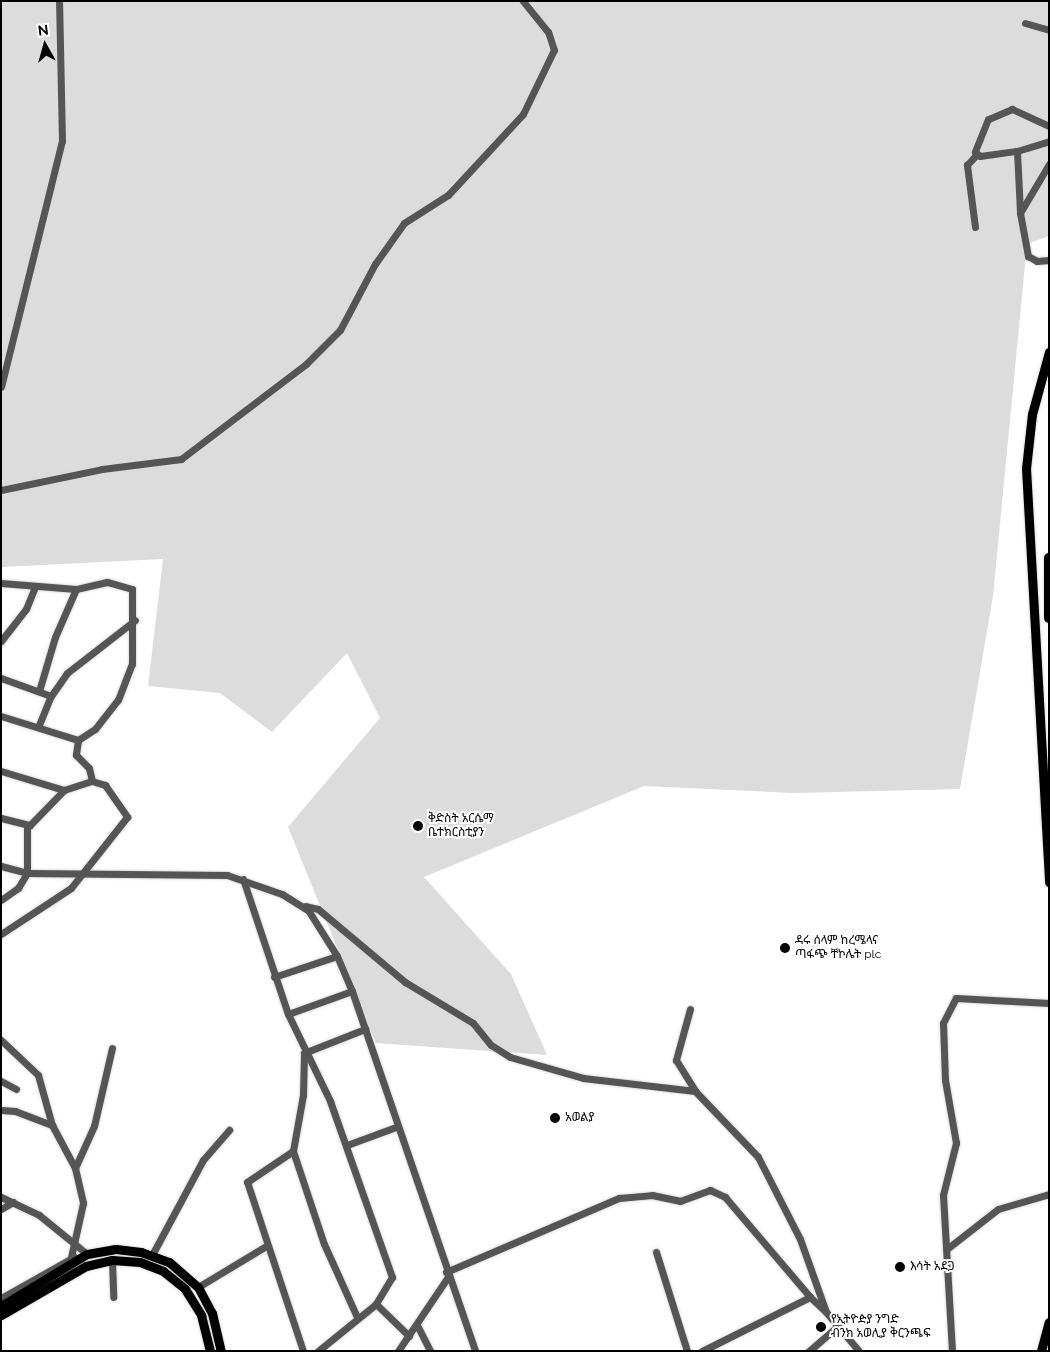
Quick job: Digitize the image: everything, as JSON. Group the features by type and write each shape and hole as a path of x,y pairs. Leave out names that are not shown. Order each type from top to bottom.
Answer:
{"highway":[{"path":"1049,558 1049,618"}],"main road":[{"path":"1049,352 1032,414 1026,468 1049,882"},
{"path":"114,1260 116,1249"},
{"path":"1,1306 86,1255 116,1249 152,1255 178,1268 198,1288 212,1313 221,1351"},
{"path":"1,1315 86,1266 114,1260 149,1265 185,1289 201,1315 210,1351"},
{"path":"1041,1351 1049,1322"}],"street":[{"path":"1,387 62,141 59,1"},
{"path":"1,490 102,469 181,459 306,364 340,330 375,264 404,224 448,195 524,114 554,50 548,32 523,1"},
{"path":"1025,23 1049,30"},
{"path":"975,227 967,165 976,155 988,119 1012,109 1049,126"},
{"path":"976,155 1018,151 1049,141"},
{"path":"1018,151 1020,213 1028,256 1049,260"},
{"path":"1020,213 1049,164"},
{"path":"1,583 76,589 107,582 128,584 132,589 135,620 132,664 118,700 95,729 78,740 76,755 89,768 92,781"},
{"path":"1,641 26,609 35,587"},
{"path":"39,691 54,637 76,589"},
{"path":"39,726 51,696 80,660 135,620"},
{"path":"1,678 51,696"},
{"path":"1,716 39,726 78,740"},
{"path":"1,770 64,790"},
{"path":"1,900 18,888 27,874 27,826 64,790 92,781 105,785 127,817 65,893 1,934"},
{"path":"1,818 27,826"},
{"path":"1,866 27,874 198,872 243,879 304,906 318,909 405,982 474,1023 491,1045 510,1057 583,1078 695,1091"},
{"path":"243,879 274,977 304,1053 347,1145 392,1277 389,1289 376,1304 318,1351"},
{"path":"304,906 337,956 352,991 396,1127 475,1351"},
{"path":"274,977 337,956"},
{"path":"288,1014 352,991"},
{"path":"952,1351 948,1248 943,1195 956,1143 942,1045 946,1013 956,998 1049,1003"},
{"path":"690,1009 676,1054 695,1091 758,1157 800,1240 826,1312"},
{"path":"304,1053 365,1029"},
{"path":"1,1040 38,1075 52,1125 75,1168 83,1203 76,1247 71,1257"},
{"path":"75,1168 94,1126 112,1048"},
{"path":"304,1053 303,1095 293,1151 324,1244 358,1317"},
{"path":"1,1081 16,1089"},
{"path":"1,1110 15,1111 52,1125"},
{"path":"347,1145 396,1127"},
{"path":"152,1255 203,1160 229,1130"},
{"path":"293,1151 248,1180 266,1246 303,1351"},
{"path":"398,1351 417,1325 447,1275 619,1198 652,1195 680,1201 710,1190 725,1197 810,1297 826,1312 859,1351"},
{"path":"948,1248 998,1209 1049,1194"},
{"path":"1,1197 45,1219 86,1255"},
{"path":"1,1209 13,1202"},
{"path":"198,1288 266,1246"},
{"path":"656,1252 687,1351"},
{"path":"1,1298 71,1257 86,1255"},
{"path":"113,1297 114,1260"},
{"path":"702,1351 810,1297"},
{"path":"376,1304 409,1336"},
{"path":"417,1325 430,1351"},
{"path":"809,1351 838,1326"}],"shaded area":[{"path":"1,1 1049,1 1049,236 1027,244 993,596 960,789 794,793 644,786 424,877 511,974 547,1055 376,1043 288,827 380,718 347,653 272,732 220,693 148,686 163,559 1,567"}],"place":[{"name":"ቅድስት አርሴማ ቤተክርስቲያን","path":"418,826"},
{"name":"ዳሩ ሰላም ከረሜላና ጣፋጭ ቸኮሌት plc","path":"785,948"},
{"name":"አወልያ","path":"555,1118"},
{"name":"እሳት አደጋ","path":"900,1267"},
{"name":"የኢትዮዽያ ንግድ ብንክ አወሊያ ቅርንጫፍ","path":"821,1327"}]}
